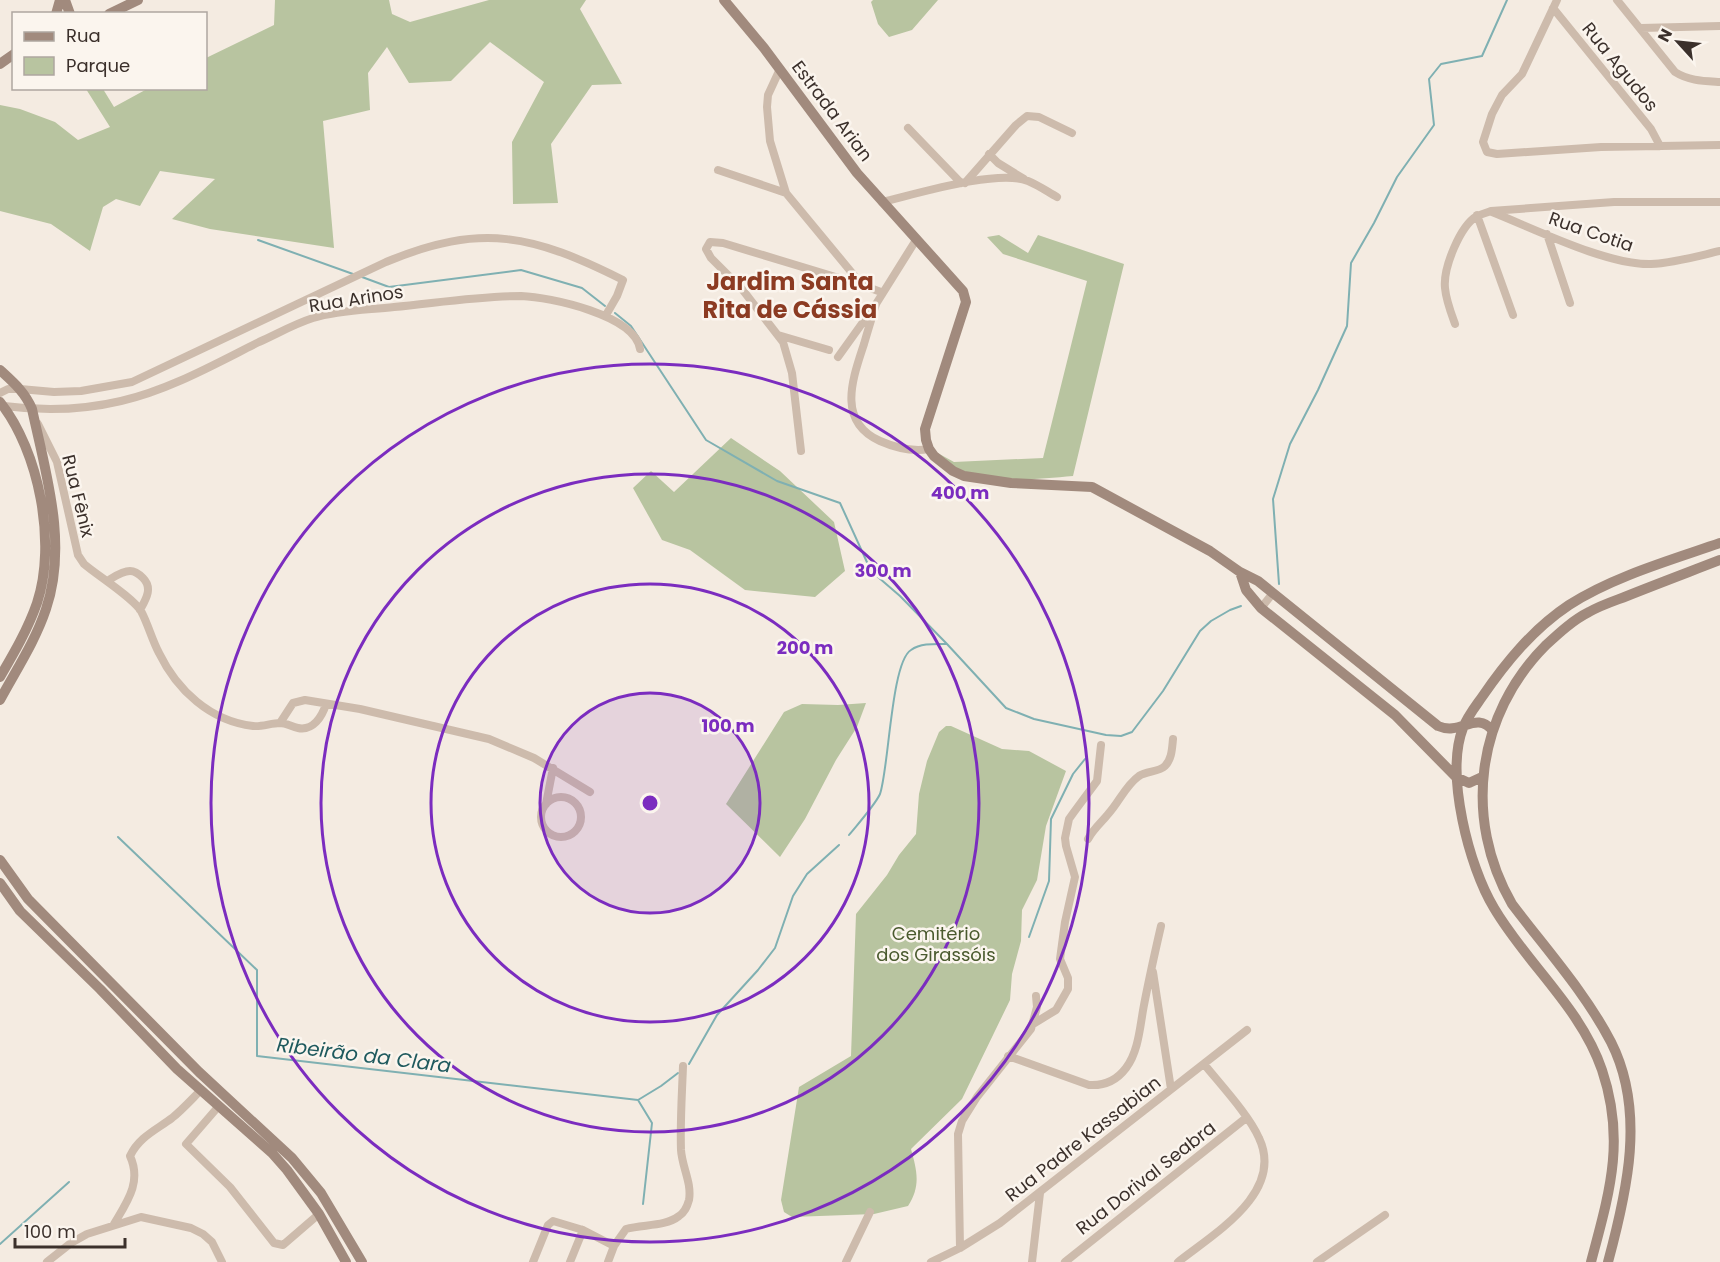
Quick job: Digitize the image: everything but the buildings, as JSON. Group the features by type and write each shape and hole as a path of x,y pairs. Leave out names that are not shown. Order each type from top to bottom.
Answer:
{"street":[{"path":"113,12 138,0"},
{"name":"Estrada Arian","path":"724,0 780,69 835,145 965,296 962,314 926,429 929,449"},
{"path":"1617,0 1675,72 1683,78 1695,81 1720,82"},
{"path":"1555,4 1522,74 1502,94 1485,131 1483,142 1487,152 1491,154 1720,145"},
{"name":"Rua Agudos","path":"1555,4 1651,129 1660,146"},
{"path":"1641,28 1720,26"},
{"path":"0,65 12,56"},
{"path":"780,69 768,95 767,107 770,141 786,193 862,285"},
{"path":"963,183 1016,125 1028,116 1039,117 1072,133"},
{"path":"908,128 963,183"},
{"path":"989,154 998,163 1057,196"},
{"path":"718,170 786,193"},
{"path":"882,202 963,183 1002,179 1028,181"},
{"path":"1455,324 1444,288 1447,263 1460,238 1477,215 1614,202 1720,202"},
{"name":"Rua Cotia","path":"1491,212 1598,254 1635,263 1668,262 1720,251"},
{"path":"1477,215 1513,315"},
{"path":"1547,234 1570,303"},
{"name":"Rua Arinos","path":"0,393 8,389 81,391 132,382 386,261 445,242 507,238 534,243 588,263 623,280 606,315"},
{"path":"916,240 881,292 852,382 850,397 852,410 857,422 875,439 903,449 916,451 929,449 942,463 964,476 1011,483 1092,487 1210,551 1240,572 1258,581 1431,721 1444,729 1482,722 1493,731"},
{"path":"801,451 789,357 778,335 742,289 707,253 707,245 710,242 723,243 881,292"},
{"name":"Rua Arinos","path":"2,404 32,409 95,406 121,401 147,394 203,370 288,328 314,318 459,300 521,296 554,301 606,315 632,334 639,342 640,349"},
{"path":"838,357 876,304"},
{"path":"778,335 829,350"},
{"path":"0,370 20,389 32,409 51,498 56,541 56,567 46,610 32,643 0,700"},
{"path":"0,677 19,644 37,601 43,574 45,549 41,504 34,472 23,440 2,404"},
{"name":"Rua Fênix","path":"32,409 57,462 78,555 84,564 140,610 159,655 172,675 197,702 225,719 240,724 254,726 280,723 306,728 315,724 323,714 326,704"},
{"path":"1591,1262 1614,1163 1615,1138 1605,1080 1593,1051 1570,1010 1506,927 1486,894 1469,845 1456,777 1456,754 1463,727 1491,684 1524,643 1546,622 1586,595 1649,568 1720,543"},
{"path":"1608,1262 1624,1201 1629,1167 1630,1125 1625,1082 1612,1044 1594,1013 1512,904 1502,887 1486,841 1482,777 1493,731 1509,694 1532,659 1567,626 1588,612 1720,560"},
{"path":"107,581 126,572 134,572 140,576 147,584 148,595 140,610"},
{"path":"1240,572 1246,590 1261,608 1395,715 1456,777 1469,783 1482,777"},
{"path":"1261,608 1273,593"},
{"path":"1491,684 1509,694"},
{"path":"280,723 293,703 304,700 360,710 504,744 553,768 590,792"},
{"path":"1088,839 1135,779 1167,764 1173,739"},
{"path":"960,1248 958,1134 968,1111 1008,1056 1033,1024 1056,1010 1068,988 1068,978 1061,956 1075,877 1065,838 1069,819 1096,781 1101,745"},
{"path":"546,804 558,797 572,800 580,811 581,818 576,830 566,836 554,836 542,822 541,816 546,804 553,768"},
{"path":"0,860 28,899 209,1082 278,1144 307,1174 321,1193 362,1262"},
{"path":"0,883 20,911 200,1091 272,1153 319,1214 346,1262"},
{"path":"1008,1056 1089,1085 1099,1086 1108,1083 1126,1068 1131,1058 1161,926"},
{"path":"1152,967 1171,1089"},
{"path":"1033,1024 1037,1007 1036,996"},
{"name":"Rua Padre Kassabian","path":"931,1262 984,1234 1040,1193 1247,1030"},
{"path":"1178,1262 1245,1207 1260,1185 1264,1171 1263,1151 1258,1136 1204,1064"},
{"path":"608,1262 614,1246 626,1229 668,1222 680,1216 686,1209 689,1199 689,1183 681,1149 683,1066"},
{"path":"114,1224 129,1199 134,1184 135,1169 130,1156 133,1150 147,1135 173,1117 200,1091"},
{"path":"218,1107 186,1144 230,1187 274,1243 283,1245 319,1214"},
{"name":"Rua Dorival Seabra","path":"1065,1262 1246,1118"},
{"path":"1032,1262 1040,1193"},
{"path":"846,1262 870,1212"},
{"path":"1317,1262 1385,1215"},
{"path":"47,1262 71,1243 87,1234 141,1217 191,1228 212,1242 222,1262"},
{"path":"533,1262 548,1225 553,1221 583,1230 614,1246"},
{"path":"570,1262 583,1230"}],"green space":[{"path":"275,0 389,0 392,14 410,22 489,0 586,0 580,9 622,84 592,85 551,144 558,203 513,204 512,142 544,82 490,42 451,81 409,83 387,47 368,73 370,110 323,121 334,248 210,229 172,219 215,179 160,171 140,206 116,199 103,207 90,251 51,224 0,211 0,105 20,109 55,122 78,140 110,127 87,90 104,90 114,107 145,90 207,90 207,58 274,25"},
{"path":"873,0 938,0 912,30 889,37 878,24 871,2"},
{"path":"999,235 1028,253 1038,235 1124,264 1073,476 1016,480 973,476 960,472 934,451 954,462 1043,458 1087,281 1003,254 987,237"},
{"path":"731,438 780,471 834,522 845,571 815,597 745,590 690,550 662,540 633,488 651,471 674,492"},
{"path":"866,703 857,727 836,760 805,819 780,857 726,804 784,712 802,704"},
{"name":"Cemitério dos Girassóis","path":"946,726 951,726 1002,749 1029,751 1066,771 1046,826 1037,880 1022,910 1021,941 1012,974 1010,1000 962,1099 911,1149 917,1178 915,1192 908,1206 874,1214 792,1217 784,1212 781,1200 799,1087 851,1056 856,914 916,834 919,794 927,761 939,732"}],"waterway":[{"path":"1279,584 1273,499 1290,444 1347,326 1351,263 1397,177 1434,125 1429,79 1441,64 1482,56 1507,0"},
{"path":"258,240 353,274"},
{"path":"362,277 389,287 521,270 582,288 605,306"},
{"path":"615,313 631,326 706,440 777,481 840,503 871,571 900,596 947,644"},
{"name":"Ribeirão da Clara","path":"849,835 880,794 899,674 904,659 911,650 924,645 947,644 1006,708 1034,719 1106,735 1121,736 1132,732 1163,691 1200,631 1211,621 1241,606"},
{"path":"1029,937 1049,881 1051,819 1073,774 1085,759"},
{"name":"Ribeirão da Clara","path":"118,837 257,970 257,1056 638,1100"},
{"name":"Ribeirão da Clara","path":"689,1064 717,1015 775,948 793,896 807,874 839,845"},
{"name":"Ribeirão da Clara","path":"643,1204 652,1123 638,1100 678,1073"},
{"path":"0,1244 69,1182"}],"district":[{"name":"Jardim Santa Rita de Cássia","path":"790,296"}]}
